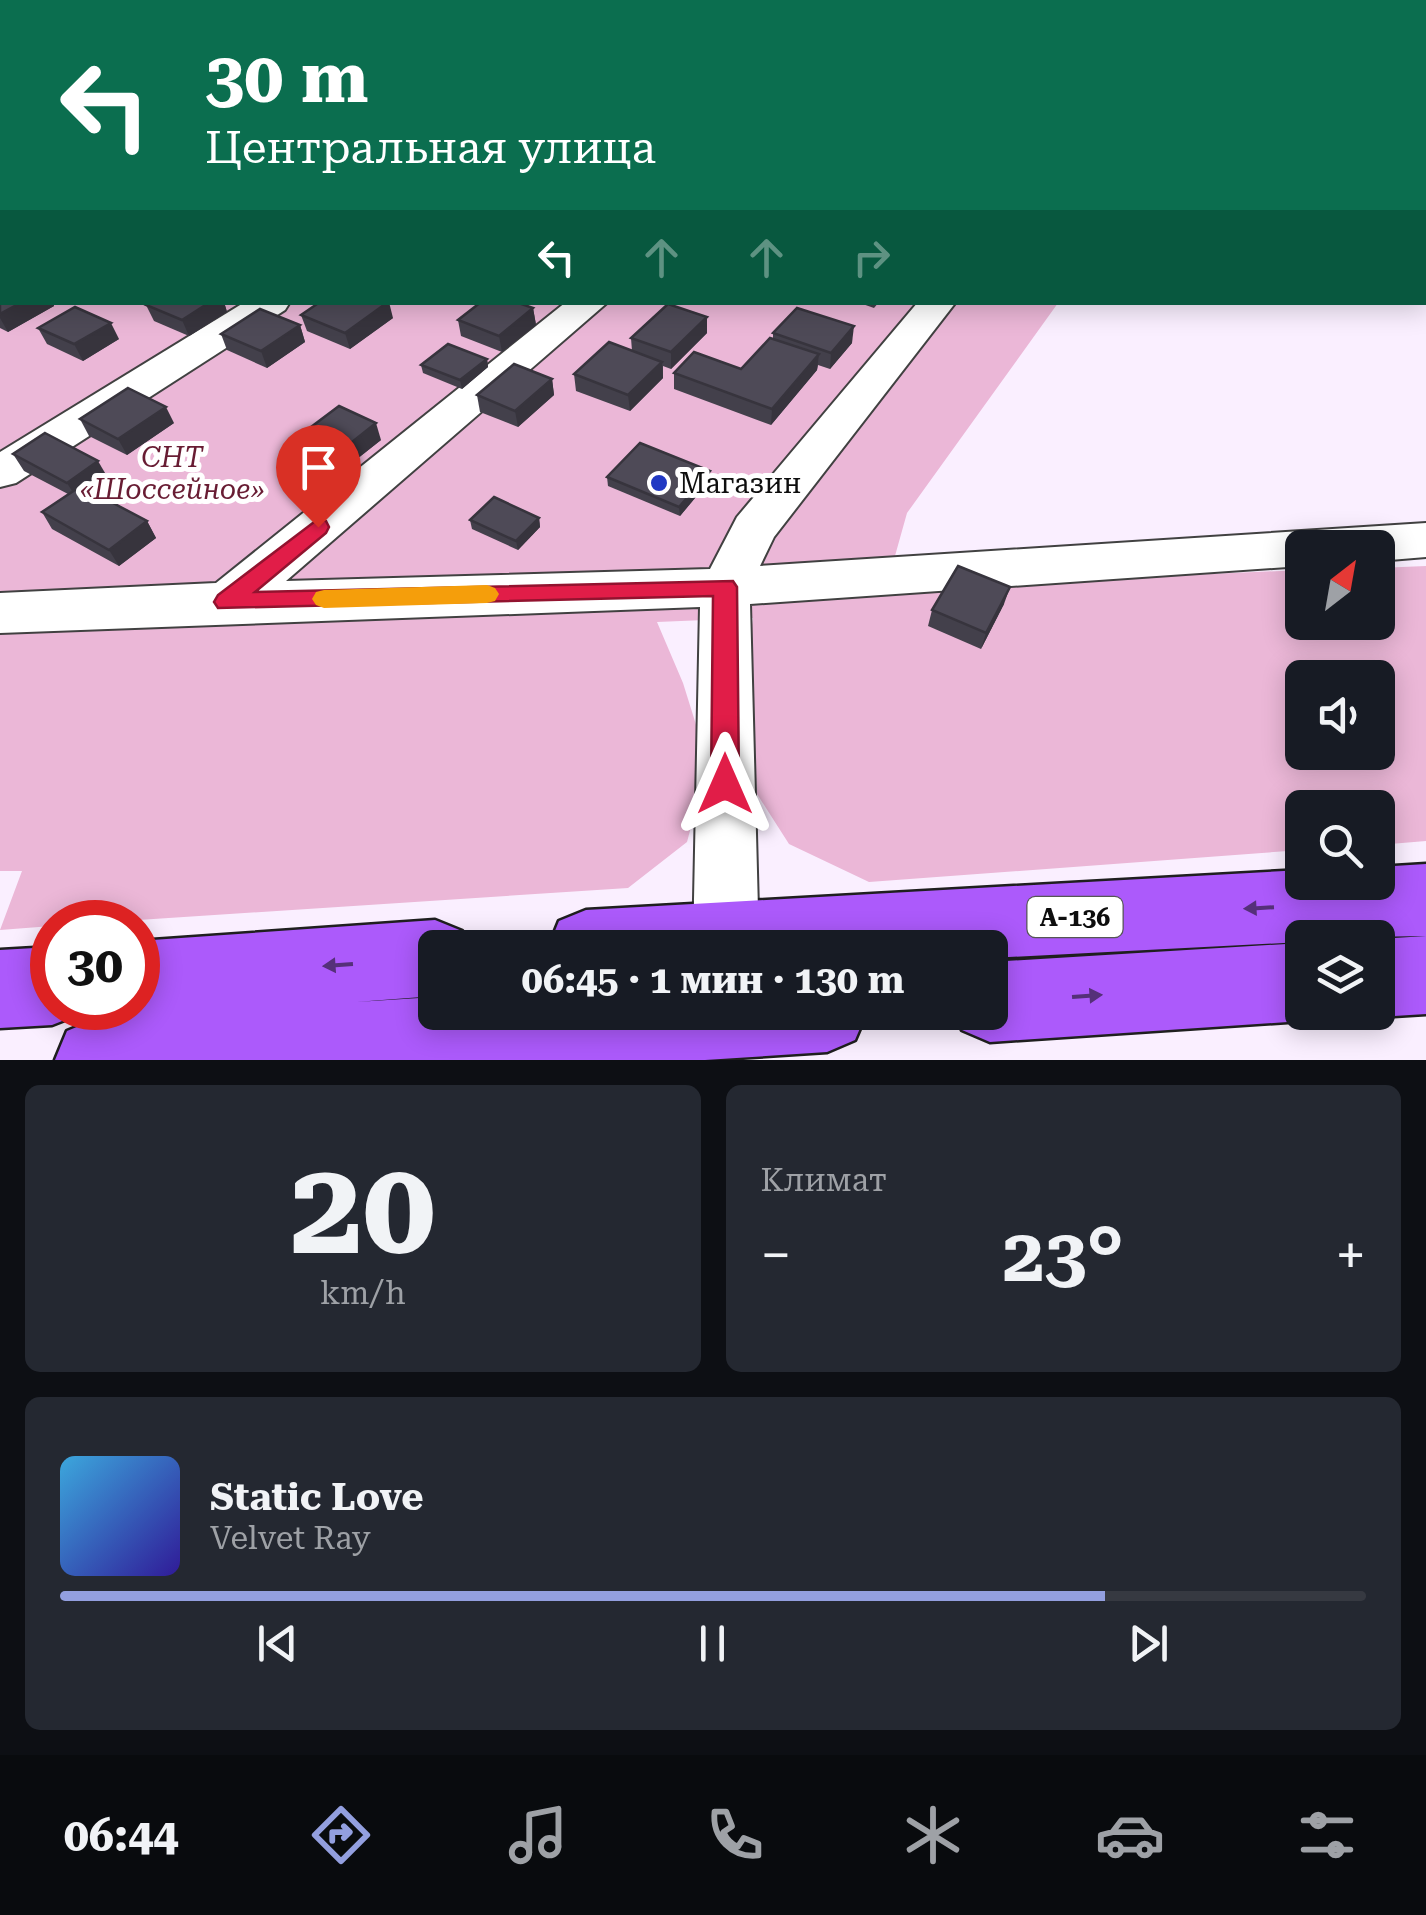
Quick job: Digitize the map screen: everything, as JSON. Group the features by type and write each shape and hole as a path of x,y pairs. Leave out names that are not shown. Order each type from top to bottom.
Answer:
{"highway":[{"name":"А-136","path":"1008,947 1426,900"},
{"path":"160,978 418,959"},
{"path":"1395,977 1426,975"},
{"path":"1008,1001 1285,983"},
{"path":"0,989 30,987"},
{"name":"А-136","path":"96,1060 418,1019"}],"street":[{"path":"0,472 267,305"},
{"path":"226,602 586,305"},
{"path":"728,930 725,587 754,528 936,305"},
{"path":"1395,542 1426,540"},
{"path":"0,613 725,587 1285,549"}],"green space":[{"name":"СНТ «Шоссейное»","path":"0,305 1057,305 907,513 886,588 1285,571 1285,640 1395,640 1395,567 1426,566 1426,841 1395,844 1395,790 1285,790 1285,851 869,882 789,844 757,794 748,653 753,618 657,622 683,683 708,763 687,842 628,888 160,919 160,900 30,900 30,928 0,930 22,871 0,871"}],"building":[{"path":"0,305 16,305 0,314"},
{"path":"146,305 205,305 182,320"},
{"path":"316,305 384,305 345,333 301,315"},
{"path":"477,305 533,308 499,336 458,320"},
{"path":"667,305 707,317 671,352 631,338"},
{"path":"75,307 111,323 74,344 38,328"},
{"path":"797,308 854,326 831,353 773,333"},
{"path":"260,309 300,325 261,351 221,334"},
{"path":"770,338 819,354 772,409 674,373 694,352 741,369"},
{"path":"609,342 662,362 628,395 574,374"},
{"path":"448,344 487,359 460,380 421,365"},
{"path":"514,364 552,379 515,411 477,395"},
{"path":"128,388 166,407 118,439 80,419"},
{"path":"339,406 376,423 337,454 299,436"},
{"path":"45,433 98,461 67,483 13,454"},
{"name":"Магазин","path":"640,443 710,471 679,507 607,477"},
{"path":"81,486 147,521 109,550 42,512"},
{"path":"494,497 539,518 516,541 470,520"},
{"path":"958,566 1010,587 986,633 932,610"}],"slow traffic":[{"path":"324,599 487,594"}],"place":[{"name":"Магазин","path":"659,483"}],"route":[{"path":"318,527 226,602 725,587 725,784"}]}
